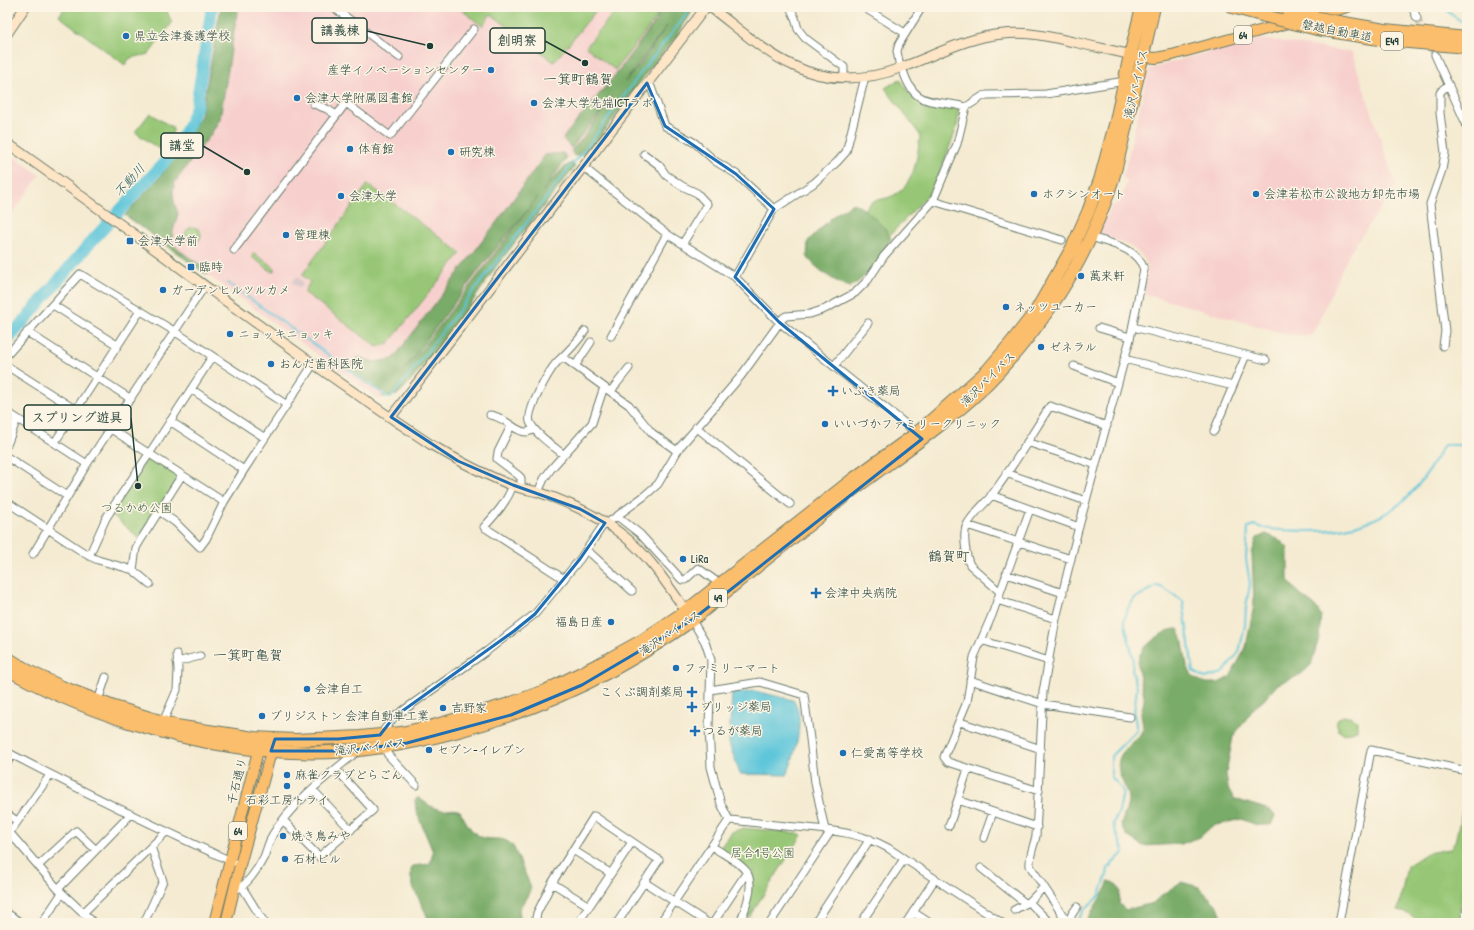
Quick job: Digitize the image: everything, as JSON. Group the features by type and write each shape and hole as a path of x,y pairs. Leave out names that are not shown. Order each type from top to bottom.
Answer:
{"highway":[{"name":"滝沢バイパス","path":"7,658 30,672 62,687 98,701 163,722 259,744 271,751 294,753 359,750 384,747 464,729 532,707 614,669 689,615 795,535 919,436 979,391 1018,348 1050,308 1082,256 1091,237 1113,178 1137,56 1142,7"},
{"name":"滝沢バイパス","path":"7,669 56,695 101,713 154,729 222,745 259,744 275,739 338,739 401,733 464,718 545,691 608,660 689,615 720,584 847,484 919,436 987,371 1036,311 1068,254 1088,212 1100,180 1116,121 1154,7"},
{"name":"磐越自動車道","path":"1232,7 1267,12 1289,12 1386,30 1467,38"},
{"name":"磐越自動車道","path":"1267,12 1317,29 1385,40 1467,47"}],"main road":[{"name":"64","path":"1137,56 1156,58 1172,55 1348,7"},
{"name":"千石通り","path":"226,923 238,889 240,865 275,739"},
{"name":"千石通り","path":"214,923 259,744"}],"street":[{"path":"7,34 25,7"},
{"path":"332,7 398,57"},
{"path":"391,417 706,7"},
{"path":"710,7 763,47 792,65 819,74 844,78 865,77 887,73 972,40 1003,34 1036,34 1137,56"},
{"path":"790,7 798,28 804,38 844,68 844,78"},
{"path":"922,7 905,33 897,51 901,68 908,85 922,99 929,102 954,104 966,107"},
{"path":"1412,7 1417,18"},
{"path":"868,11 905,33"},
{"path":"234,250 346,103 390,136 474,29"},
{"path":"1434,56 1467,126"},
{"path":"735,277 774,209 814,183 846,152 865,77"},
{"path":"380,735 394,718 487,651 535,614 587,550 602,527 658,484 677,450 741,376 779,322 786,316 810,314 825,310 855,293 868,280 884,256 933,200 957,144 966,107 987,95 1046,94 1119,82"},
{"path":"647,83 651,87 665,126 695,143 715,161 736,174 774,209"},
{"path":"1443,346 1445,331 1430,204 1442,170 1445,153 1440,113 1440,93 1448,85"},
{"path":"314,104 327,108 336,115"},
{"path":"7,142 107,213 204,287 391,417 458,461 517,487 538,492 580,509 606,524 628,540 652,563 689,615 705,642 710,660 709,727 711,767 721,804 729,820"},
{"path":"644,154 666,175 682,186 697,193 708,204 683,243"},
{"path":"583,167 667,234 735,277 779,322 919,436"},
{"path":"933,200 1062,240"},
{"path":"611,336 667,234"},
{"path":"1077,907 1068,923 1030,866 1029,861 1035,841 1037,826 1043,692 1056,620 1130,336 1144,269 1135,255 1127,249 1091,237"},
{"path":"7,355 80,274 212,356 287,405"},
{"path":"33,554 87,464 204,287"},
{"path":"53,305 117,345"},
{"path":"54,442 140,311"},
{"path":"834,366 868,324"},
{"path":"1132,327 1266,360"},
{"path":"1099,328 1130,336"},
{"path":"563,454 535,430 530,422 531,409 550,373 585,331"},
{"path":"27,332 131,399"},
{"path":"575,366 591,342"},
{"path":"1214,431 1246,355"},
{"path":"89,556 106,518 212,356"},
{"path":"563,357 629,404 652,433 677,450"},
{"path":"1124,359 1233,386"},
{"path":"159,511 175,522 200,547 224,502 264,438 314,363"},
{"path":"7,366 76,410"},
{"path":"1074,366 1118,383"},
{"path":"538,492 544,479 563,454 592,424 607,389 629,368"},
{"path":"191,389 264,438"},
{"path":"1000,592 970,565 968,560 965,533 967,526 991,496 1050,406 1107,426"},
{"path":"7,412 87,464"},
{"path":"490,415 500,417 511,426 526,432 535,430"},
{"path":"7,446 17,419"},
{"path":"170,421 244,470"},
{"path":"511,426 498,452 497,459 520,478 517,487 484,527 564,579"},
{"path":"696,427 790,504"},
{"path":"111,429 224,502"},
{"path":"1027,442 1096,465"},
{"path":"7,457 67,496"},
{"path":"1006,473 1086,501"},
{"path":"133,570 136,548 182,476"},
{"path":"991,496 1079,527"},
{"path":"7,502 89,556 133,570 150,584"},
{"path":"1030,509 997,600 974,657 967,702 960,722 954,731 944,757 948,762 1039,791"},
{"path":"617,516 640,534 682,580 685,580 698,568 720,584"},
{"path":"967,526 1071,559"},
{"path":"587,550 632,591"},
{"path":"1006,574 1063,593"},
{"path":"997,600 1056,620"},
{"path":"981,640 1049,661"},
{"path":"163,722 177,690 177,654"},
{"path":"177,662 200,656"},
{"path":"98,701 106,677"},
{"path":"970,680 1043,704 1130,717"},
{"path":"710,690 760,682 804,695 814,783 828,830 770,923"},
{"path":"960,722 1041,749"},
{"path":"384,747 388,755 416,785"},
{"path":"265,923 238,889 250,878 263,858 272,836 284,820 313,790 359,750"},
{"path":"1339,923 1371,750 1467,771"},
{"path":"7,763 10,754 166,832 240,865"},
{"path":"284,820 319,857 373,810 336,769"},
{"path":"949,826 968,769"},
{"path":"50,775 8,834 60,891 94,923"},
{"path":"313,790 351,830"},
{"path":"958,800 1037,826"},
{"path":"984,838 993,812"},
{"path":"7,814 17,821"},
{"path":"42,923 60,891 96,850 131,814"},
{"path":"535,923 537,913 552,883 594,816 659,860 617,923"},
{"path":"729,820 828,830 850,833 870,839 888,848 1002,923"},
{"path":"660,923 729,820"},
{"path":"38,866 76,831 96,850"},
{"path":"82,913 166,832"},
{"path":"815,923 870,839"},
{"path":"578,923 632,842"},
{"path":"144,923 163,881 151,847"},
{"path":"716,849 741,866 749,876 750,888 740,923"},
{"path":"573,850 610,873"},
{"path":"861,923 904,859"},
{"path":"981,868 1027,903 1050,923"},
{"path":"713,923 747,872"},
{"path":"906,923 935,879"},
{"path":"644,882 708,923"},
{"path":"552,883 589,906"},
{"path":"1014,910 1027,903 1044,887"},
{"path":"1466,923 1467,908"},
{"path":"7,912 21,923"},
{"path":"913,912 930,923"}],"highlighted area":[{"path":"647,83 665,126 736,174 774,209 735,277 779,322 922,439 692,620 582,685 511,715 407,743 347,751 271,751 275,739 338,739 380,735 394,717 514,631 535,614 580,559 605,523 580,509 513,485 458,461 391,417"}],"shaded area":[{"name":"会津大学","path":"220,7 687,7 380,400 125,215 161,178 199,118"},
{"name":"会津若松市公設地方卸売市場","path":"1255,38 1352,52 1396,186 1349,254 1312,336 1289,335 1144,294 1148,267 1143,257 1132,247 1099,233 1112,206 1120,202 1127,181 1123,176 1149,69"},
{"path":"7,152 40,175 7,221"},
{"path":"297,276 304,283 300,288 292,283"}],"green space":[{"name":"県立会津養護学校","path":"65,7 161,7 166,9 172,23 149,54 130,58 125,65 59,16"},
{"path":"221,7 238,7 220,119 211,134 175,182 173,191 174,202 178,214 173,231 172,243 179,250 207,270 209,273 207,275 125,215 160,177 201,116"},
{"path":"458,7 599,7 554,62 491,14 482,26"},
{"path":"618,7 654,7 661,12 615,70 586,47"},
{"path":"651,7 691,7 693,10 677,36 649,70 603,133 597,144 584,154 574,156 571,150 583,138 608,103 571,148 563,139 566,134 612,79 658,18","holes":["667,26 639,66 625,82"]},
{"path":"900,79 910,94 918,101 933,106 959,109 957,127 938,177 928,195 889,236 860,213 874,201 890,197 905,186 910,179 916,163 920,135 885,88"},
{"path":"150,113 173,128 173,132 159,149 135,132"},
{"path":"562,153 566,159 543,191 563,168 571,163 574,165 574,168 497,265 463,316 411,381 397,395 382,397 385,392 374,389 353,374 350,364 359,357 375,362 393,359 502,215 545,155","holes":["538,197 404,370 482,266"]},
{"path":"368,184 461,253 388,344 377,347 304,292 310,282 302,275"},
{"path":"853,203 864,209 874,218 891,238 884,252 869,272 850,287 827,275 816,267 807,257 808,241 833,216"},
{"path":"190,227 196,227 201,232 199,241 196,243 190,243 185,238 185,232"},
{"path":"253,254 275,268 275,270 272,272 252,257"},
{"name":"つるかめ公園","path":"149,456 180,476 139,538 111,514"},
{"path":"1266,534 1280,540 1288,548 1288,580 1298,593 1315,606 1321,615 1319,638 1311,665 1300,675 1278,684 1264,700 1254,708 1233,737 1226,773 1228,788 1234,799 1270,810 1275,816 1271,825 1257,825 1241,819 1212,826 1200,837 1181,844 1143,846 1127,836 1121,825 1127,808 1128,798 1118,767 1122,753 1139,736 1143,728 1141,713 1144,697 1138,670 1139,657 1142,651 1156,638 1166,632 1178,629 1182,638 1187,666 1193,677 1204,683 1218,683 1230,677 1246,647 1254,605 1252,553 1257,538"},
{"path":"1343,716 1350,716 1357,721 1357,730 1343,734 1339,731 1336,721"},
{"path":"1467,789 1467,861 1461,900 1460,923 1420,923 1407,913 1398,911 1407,866 1427,853 1450,849 1455,842"},
{"path":"417,798 437,809 454,809 460,811 468,825 479,836 489,839 502,839 510,843 514,848 531,887 519,909 521,923 429,923 414,888 411,873 412,866 430,864 433,852 416,811 415,800"},
{"name":"居合1号公園","path":"743,828 797,833 802,835 749,917 744,914 750,875 719,849 732,832"},
{"path":"1109,881 1116,884 1120,891 1119,904 1126,910 1153,903 1181,882 1199,887 1218,906 1224,923 1085,923"}],"water":[{"path":"755,691 793,700 797,707 799,716 798,737 787,775 740,774 729,743 732,694"}],"waterway":[{"name":"不動川","path":"7,341 90,243 171,155 189,125 196,107 212,7"},
{"path":"228,283 387,397 391,398 572,164 584,151 645,67 687,14 685,7"},
{"path":"1443,7 1467,25"},
{"path":"1076,923 1085,909 1099,896 1108,868 1124,852 1113,824 1119,812 1123,791 1111,776 1111,756 1137,730 1134,714 1137,687 1132,671 1133,658 1124,620 1128,608 1135,598 1157,586 1163,588 1183,601 1193,671 1205,678 1223,673 1239,652 1245,626 1246,607 1250,584 1246,558 1248,528 1253,525 1279,530 1320,531 1336,530 1365,523 1392,510 1404,500 1423,479 1444,445 1467,445"}],"tunnel":[{"path":"1417,18 1435,55"}],"place":[{"name":"県立会津養護学校","path":"126,36"},
{"name":"講義棟","path":"430,46"},
{"name":"創明寮","path":"585,63"},
{"name":"産学イノベーションセンター","path":"491,70"},
{"name":"会津大学附属図書館","path":"297,98"},
{"name":"会津大学先端ICTラボ","path":"534,103"},
{"name":"体育館","path":"350,149"},
{"name":"研究棟","path":"451,152"},
{"name":"講堂","path":"247,172"},
{"name":"ホクシンオート","path":"1034,194"},
{"name":"会津若松市公設地方卸売市場","path":"1256,194"},
{"name":"会津大学","path":"341,196"},
{"name":"管理棟","path":"286,235"},
{"name":"会津大学前","path":"130,241"},
{"name":"臨時","path":"191,267"},
{"name":"萬来軒","path":"1081,276"},
{"name":"ガーデンヒルツルカメ","path":"163,290"},
{"name":"ネッツユーカー","path":"1006,307"},
{"name":"ニョッキニョッキ","path":"230,334"},
{"name":"ゼネラル","path":"1041,347"},
{"name":"おんだ歯科医院","path":"271,364"},
{"name":"いぶき薬局","path":"833,391"},
{"name":"いいづかファミリークリニック","path":"825,424"},
{"name":"スプリング遊具","path":"138,486"},
{"name":"LiRa","path":"683,559"},
{"name":"会津中央病院","path":"816,593"},
{"name":"福島日産","path":"611,622"},
{"name":"ファミリーマート","path":"676,668"},
{"name":"会津自工","path":"307,689"},
{"name":"こくぶ調剤薬局","path":"692,692"},
{"name":"ブリッジ薬局","path":"692,707"},
{"name":"吉野家","path":"443,708"},
{"name":"ブリジストン 会津自動車工業","path":"262,716"},
{"name":"つるが薬局","path":"695,731"},
{"name":"セブン-イレブン","path":"429,750"},
{"name":"仁愛高等学校","path":"843,753"},
{"name":"麻雀クラブどらごん","path":"287,775"},
{"name":"石彩工房トライ","path":"287,786"},
{"name":"焼き鳥みや","path":"283,836"},
{"name":"石材ビル","path":"285,859"}],"district":[{"name":"一箕町鶴賀","path":"578,79"},
{"name":"鶴賀町","path":"949,556"},
{"name":"一箕町亀賀","path":"248,655"}]}
